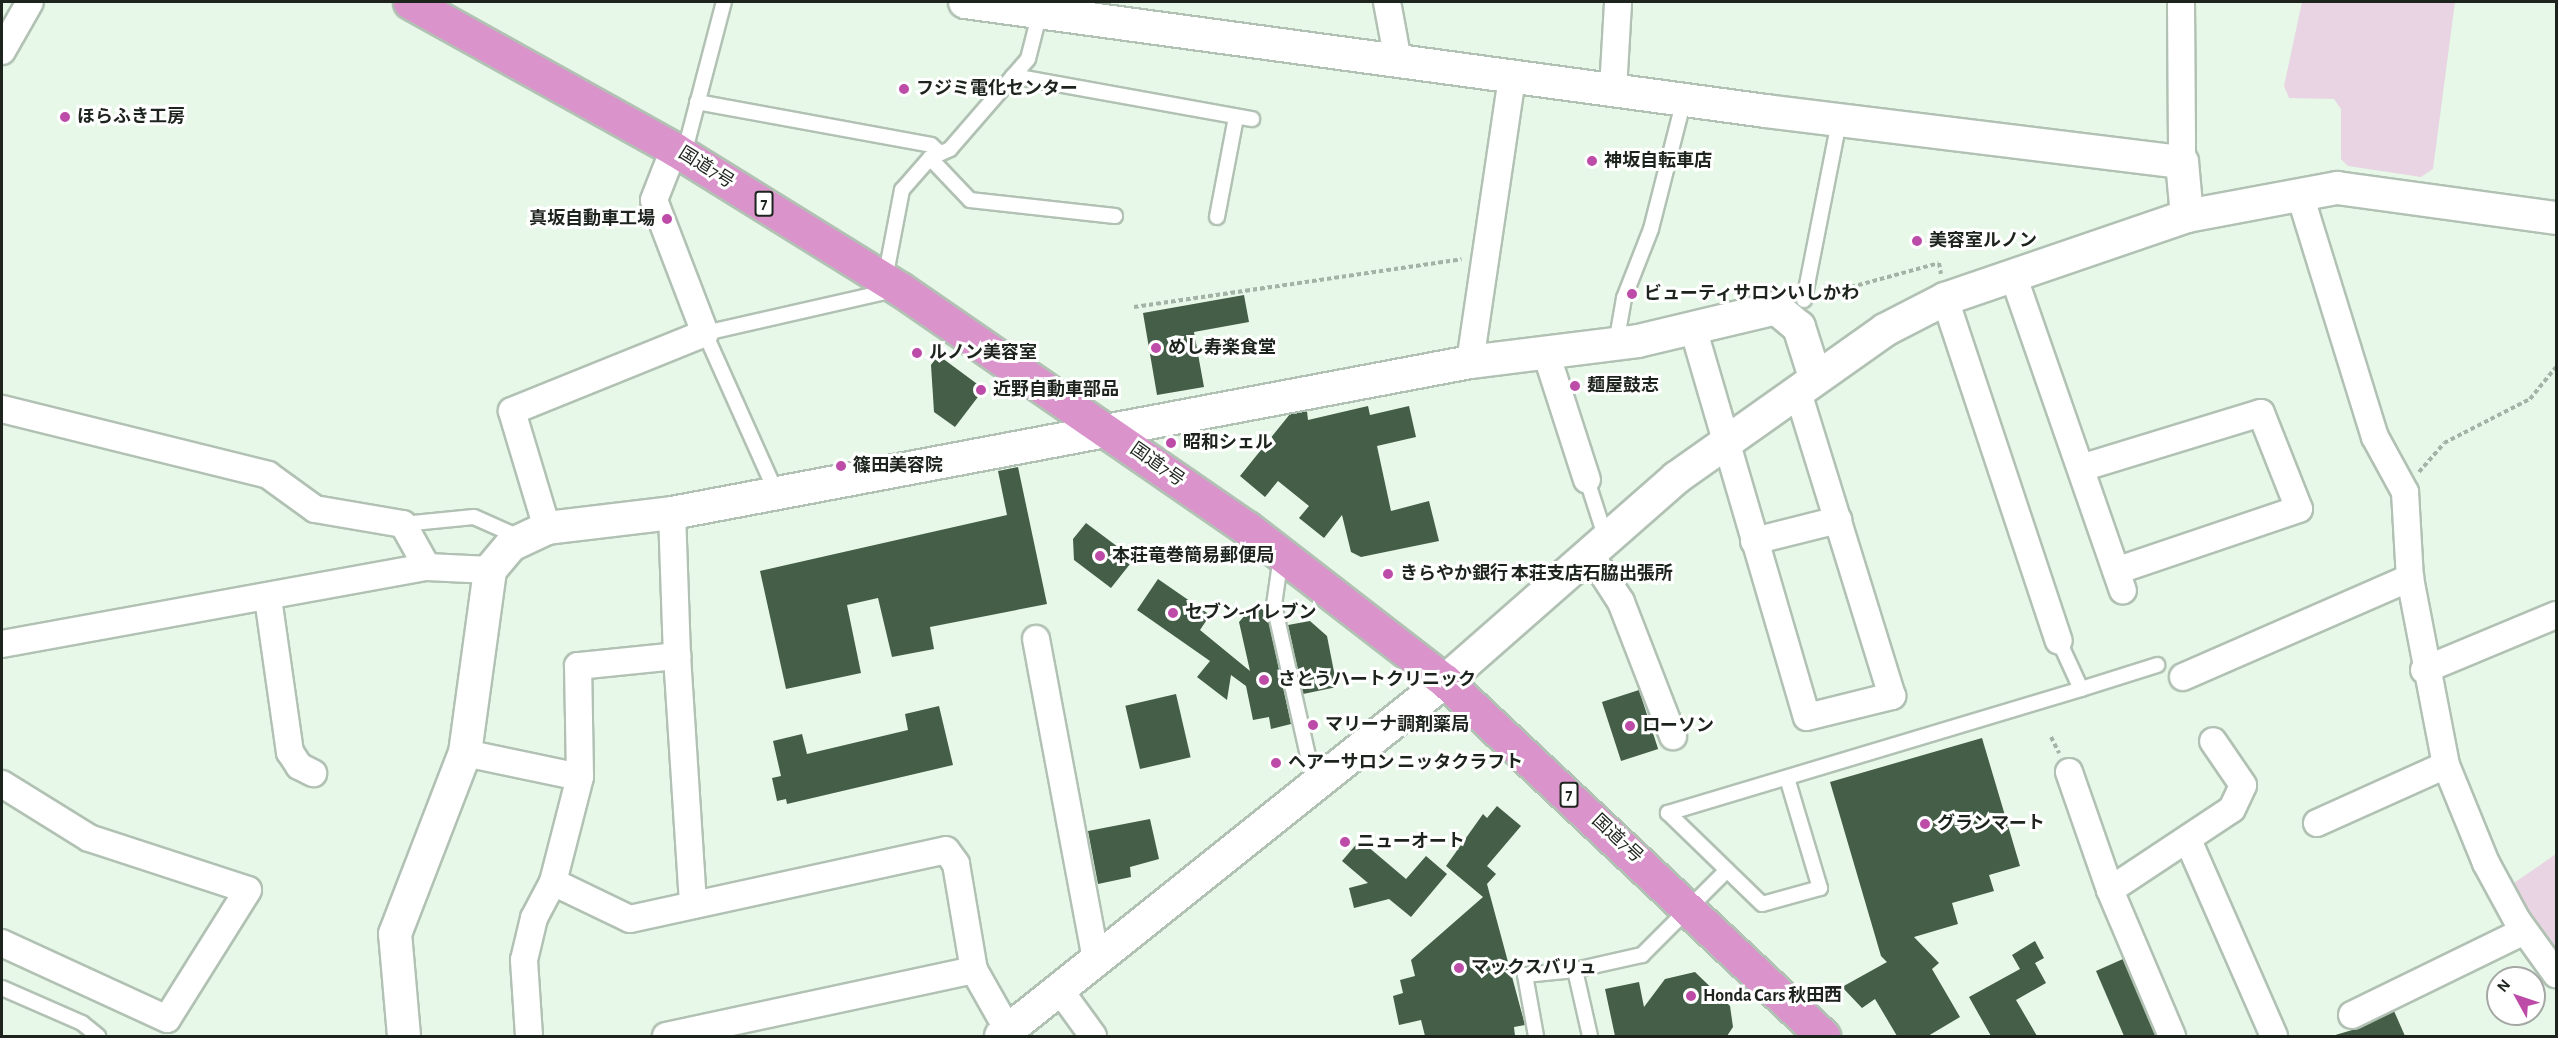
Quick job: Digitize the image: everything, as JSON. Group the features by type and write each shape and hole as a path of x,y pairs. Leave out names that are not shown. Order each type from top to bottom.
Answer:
{"highway":[{"name":"国道7号","path":"410,2 679,151 893,284 1106,429 1281,555 1445,681 1692,910 1823,1036"}],"street":[{"path":"2,51 30,2"},
{"path":"965,2 1043,7 1398,62 1512,75 1839,121 2182,162"},
{"path":"1387,2 1398,62"},
{"path":"1613,90 1618,2"},
{"path":"2181,2 2182,162 2187,216"},
{"path":"1470,362 1512,75"},
{"path":"536,533 512,411 705,333 654,200 679,151"},
{"path":"554,882 630,919 693,903 946,850 956,864 974,970 1005,1033 1314,783 1445,681 1598,547 1724,443 1885,330 1945,299 2187,216 2337,188 2556,218"},
{"path":"2300,195 2375,437 2405,492 2410,578 2424,670 2446,765 2486,863 2524,931 2556,974"},
{"path":"2013,275 2120,580 2298,509 2261,413 2081,468"},
{"path":"1945,299 2059,641"},
{"path":"404,1036 395,934 465,753 490,570 511,545 536,533 672,513 1106,429 1470,362 1616,344 1776,308 1799,327 1807,385 1838,520 1892,696 1807,717 1724,443 1693,328"},
{"path":"1546,352 1587,480"},
{"path":"2,409 268,475 315,508 403,524 427,567"},
{"path":"672,513 677,656 693,903"},
{"path":"1754,540 1838,520"},
{"path":"1598,547 1672,736"},
{"path":"2,644 268,598 427,567 490,570"},
{"path":"2183,677 2410,578"},
{"path":"268,598 290,752 299,766 313,773"},
{"path":"2424,670 2556,615"},
{"path":"1036,639 1096,960"},
{"path":"529,1036 524,960 534,918 554,882 580,777 578,666 677,656"},
{"path":"2110,890 2232,809 2243,785 2213,741"},
{"path":"465,753 580,777"},
{"path":"2317,823 2446,765"},
{"path":"2070,772 2110,890 2172,1036"},
{"path":"2,784 89,838 248,890 167,1019 2,943"},
{"path":"2188,840 2274,1036"},
{"path":"2352,1015 2524,931"},
{"path":"666,1036 974,970"},
{"path":"1059,989 1093,1036"}],"lane":[{"path":"679,151 698,102 724,2"},
{"path":"776,492 705,333 893,284 902,190 1028,59 1043,7"},
{"path":"1013,76 1252,120"},
{"path":"1616,344 1624,298 1651,229 1684,100"},
{"path":"698,102 931,145 935,156 970,200 1115,216"},
{"path":"1217,217 1236,117"},
{"path":"1804,300 1839,121"},
{"path":"1587,480 1598,547"},
{"path":"403,524 474,517 536,533"},
{"path":"1281,555 1274,605 1314,783"},
{"path":"2059,641 2081,689"},
{"path":"1787,778 1820,888 1762,904 1668,813 2157,665"},
{"path":"1536,1036 1525,975 1575,970 1642,955 1692,910 1727,870"},
{"path":"1575,970 1590,1036"},
{"path":"2,988 82,1023 98,1036"}],"path":[{"path":"1134,307 1485,256"},
{"path":"1804,300 1939,263 1945,299"},
{"path":"2405,492 2432,452 2530,399 2556,367"}],"shaded area":[{"path":"2302,2 2455,2 2433,169 2421,177 2348,166 2341,159 2341,109 2334,99 2289,98 2284,86"},
{"path":"2556,854 2556,953 2508,887"}],"building":[{"path":"1244,295 1249,322 1194,332 1204,387 1157,395 1143,313"},
{"path":"938,355 984,389 955,427 934,412 931,365"},
{"path":"1368,406 1370,415 1409,406 1416,437 1377,446 1391,511 1429,501 1439,541 1361,557 1351,552 1342,515 1324,538 1299,518 1309,506 1278,481 1265,497 1240,476 1290,414 1307,411 1308,420"},
{"path":"1018,467 1047,604 930,627 934,649 892,657 878,598 847,605 861,673 786,689 760,571 1007,515 998,471"},
{"path":"1086,523 1134,559 1111,588 1074,560 1073,539"},
{"path":"1158,579 1210,615 1200,630 1250,671 1239,622 1255,604 1267,613 1291,724 1271,729 1269,717 1253,720 1246,686 1231,675 1227,700 1197,677 1210,661 1137,610"},
{"path":"1310,621 1327,636 1337,687 1303,694 1288,625"},
{"name":"ローソン","path":"1639,690 1658,749 1621,761 1602,702"},
{"path":"1176,694 1191,757 1140,769 1125,706"},
{"path":"939,706 953,765 787,804 786,799 777,801 772,778 781,776 773,741 802,734 807,754 908,730 905,714"},
{"name":"グランマート","path":"1982,738 2020,866 1989,875 1994,891 1952,903 1958,924 1914,937 1939,963 1932,969 1960,1017 1928,1036 1897,1036 1875,999 1862,1008 1842,987 1887,962 1881,956 1830,782"},
{"name":"マックスバリュ","path":"1497,806 1521,826 1487,866 1496,874 1487,884 1525,1025 1514,1027 1515,1036 1425,1036 1421,1020 1399,1025 1393,996 1403,993 1400,980 1415,976 1411,960 1483,897 1446,866 1483,814 1487,818"},
{"path":"1150,819 1159,859 1130,867 1131,877 1098,884 1088,831"},
{"path":"1360,840 1406,879 1426,856 1447,874 1411,917 1389,899 1354,908 1349,888 1368,883 1342,861"},
{"path":"2035,941 2044,958 2035,963 2046,983 2016,1000 2037,1036 1991,1036 1969,997 2020,969 2012,955"},
{"path":"2123,959 2156,1036 2124,1036 2096,971"},
{"path":"1695,972 1730,1006 1733,1027 1727,1036 1615,1036 1605,989 1639,982 1644,1007 1665,979"},
{"path":"2394,1011 2405,1036 2332,1036 2359,1028"}],"place":[{"name":"フジミ電化センター","path":"904,89"},
{"name":"ほらふき工房","path":"65,117"},
{"name":"神坂自転車店","path":"1592,161"},
{"name":"真坂自動車工場","path":"667,219"},
{"name":"美容室ルノン","path":"1917,241"},
{"name":"ビューティサロンいしかわ","path":"1632,294"},
{"name":"めし寿楽食堂","path":"1156,348"},
{"name":"ルノン美容室","path":"917,353"},
{"name":"麺屋鼓志","path":"1575,386"},
{"name":"近野自動車部品","path":"981,390"},
{"name":"昭和シェル","path":"1171,443"},
{"name":"篠田美容院","path":"841,466"},
{"name":"本荘竜巻簡易郵便局","path":"1100,556"},
{"name":"きらやか銀行 本荘支店石脇出張所","path":"1388,574"},
{"name":"セブン-イレブン","path":"1173,613"},
{"name":"さとうハートクリニック","path":"1264,680"},
{"name":"マリーナ調剤薬局","path":"1313,725"},
{"name":"ローソン","path":"1630,726"},
{"name":"ヘアーサロン ニッタクラフト","path":"1276,763"},
{"name":"グランマート","path":"1925,824"},
{"name":"ニューオート","path":"1345,842"},
{"name":"マックスバリュ","path":"1459,968"},
{"name":"Honda Cars 秋田西","path":"1691,996"}]}
